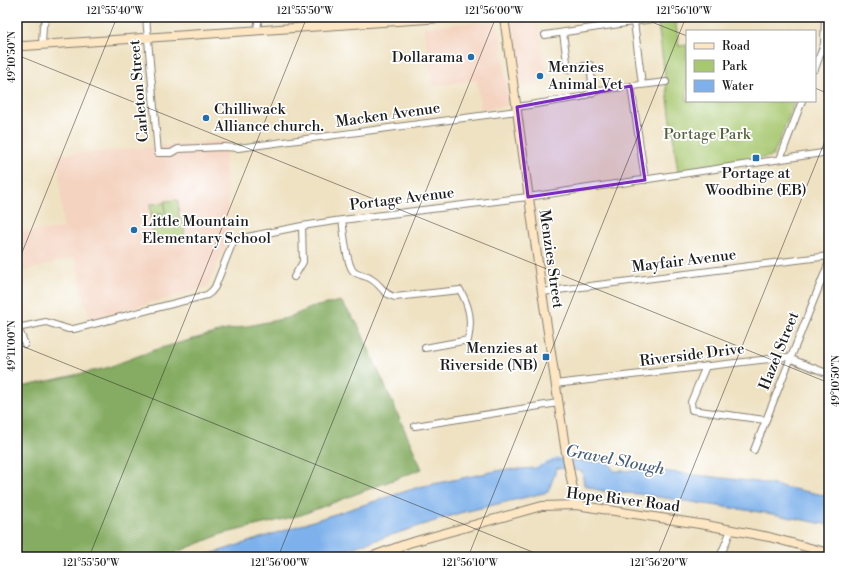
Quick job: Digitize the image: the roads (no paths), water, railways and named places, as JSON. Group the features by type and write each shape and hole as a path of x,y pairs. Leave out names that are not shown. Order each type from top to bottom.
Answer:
{"street":[{"path":"42,44 43,26 47,17"},
{"name":"Carleton Street","path":"146,17 158,153 171,153 178,149 224,147 238,148"},
{"path":"257,30 259,17"},
{"path":"17,45 257,30 379,19 457,17"},
{"name":"Menzies Street","path":"504,17 558,403 576,505"},
{"path":"816,66 824,44 825,17"},
{"path":"545,36 653,19"},
{"path":"634,22 642,84"},
{"path":"563,33 568,69 590,65 593,91"},
{"name":"Macken Avenue","path":"238,148 517,109 581,97 593,91 666,82"},
{"path":"631,86 645,180"},
{"path":"780,159 802,102"},
{"name":"Portage Avenue","path":"17,328 46,322 68,329 74,329 207,295 215,287 231,246 236,240 302,226 342,220 528,197 829,152"},
{"path":"342,220 347,257 352,271 361,276 371,278 385,293 390,296 395,298 460,290 466,301 469,314 470,326 468,340 425,348"},
{"path":"294,277 303,262 302,226"},
{"name":"Mayfair Avenue","path":"542,292 829,256"},
{"name":"Hazel Street","path":"754,450 829,262"},
{"path":"17,328 25,344"},
{"name":"Riverside Drive","path":"556,384 786,357 829,374"},
{"path":"706,366 691,402 692,410 765,420"},
{"path":"415,426 558,403"},
{"name":"Hope River Road","path":"370,557 399,546 542,506 576,505 769,537 829,553"},
{"path":"720,557 731,530"},
{"path":"395,557 399,546"}],"water":[{"path":"556,460 609,463 614,471 653,470 758,482 829,496 829,525 772,514 638,494 608,492 584,485 582,471 557,468 548,492 460,513 323,557 201,557 419,487 501,470 537,468"}],"waterway":[{"name":"Gravel Slough","path":"535,468 559,458 565,460"}],"place":[{"name":"Dollarama","path":"471,57"},
{"name":"Menzies Animal Vet","path":"540,76"},
{"name":"Chilliwack Alliance church.","path":"206,118"},
{"name":"Portage at Woodbine (EB)","path":"756,158"},
{"name":"Little Mountain Elementary School","path":"134,230"},
{"name":"Menzies at Riverside (NB)","path":"546,357"}],"park label":[{"name":"Portage Park","path":"707,134"}]}
